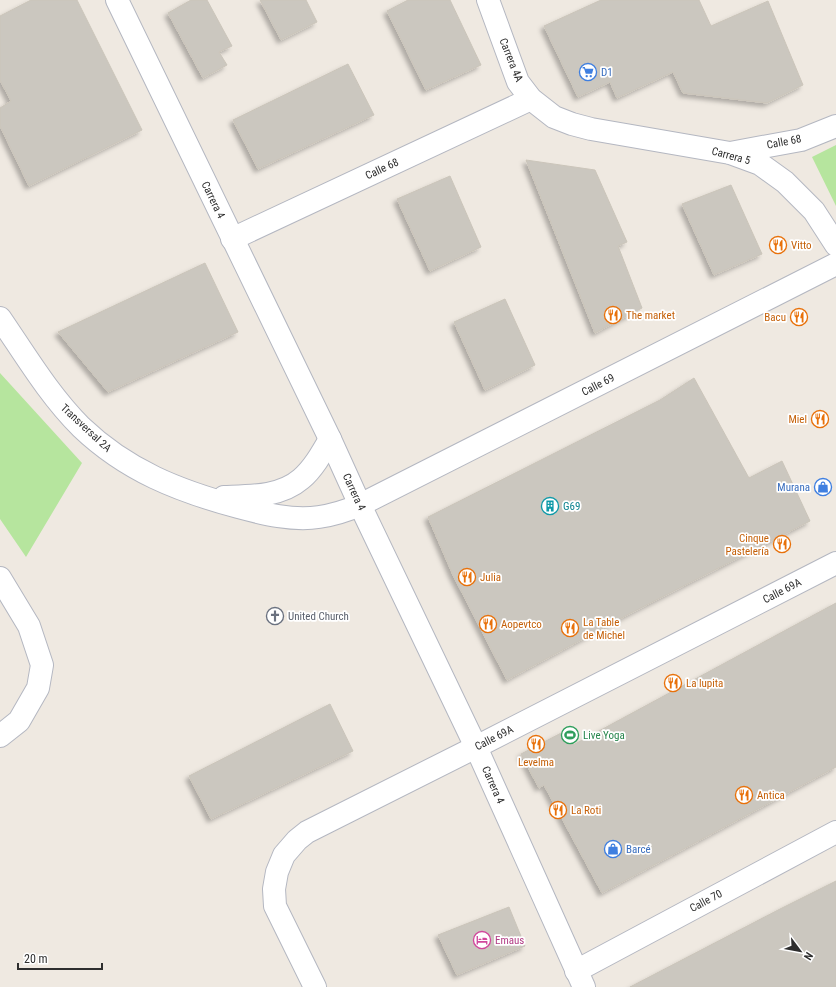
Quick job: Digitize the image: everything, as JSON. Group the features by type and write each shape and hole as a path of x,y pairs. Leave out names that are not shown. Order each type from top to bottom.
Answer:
{"street":[{"name":"Carrera 4A","path":"488,0 518,82 531,99 554,117 591,129"},
{"name":"Carrera 4","path":"120,1 232,239 330,439 476,748 580,979"},
{"name":"Calle 68","path":"232,239 531,99"},
{"name":"Calle 68","path":"730,153 801,140 836,126"},
{"name":"Carrera 5","path":"591,129 730,153 760,164 784,182 814,211 836,245"},
{"name":"Calle 69","path":"360,505 836,264"},
{"name":"Transversal 2A","path":"0,318 58,402 82,428 107,449 132,466 165,484 205,498 256,512 297,518 318,517 341,512 360,505"},
{"name":"Transversal 2A","path":"205,498 263,495 283,490 301,479 316,462 330,439"},
{"name":"Calle 69A","path":"314,987 275,906 274,889 277,872 284,855 297,840 307,832 476,748 836,563"},
{"path":"0,578 28,626 42,665 38,688 19,721 0,736"},
{"name":"Calle 70","path":"580,979 836,832"}],"green space":[{"path":"836,145 836,206 812,157"},
{"path":"0,373 82,463 26,557 0,519"}],"building":[{"path":"31,0 77,0 142,130 29,186 0,126 0,108 11,101 0,80 0,16"},
{"path":"191,0 207,0 232,46 219,52 227,65 203,78 168,13"},
{"path":"260,0 306,0 317,22 281,40"},
{"path":"408,0 450,0 481,65 426,90 387,11"},
{"path":"601,0 699,0 711,26 768,1 803,85 767,103 683,93 673,72 617,98 610,82 578,97 544,26"},
{"path":"348,64 374,115 258,169 233,120"},
{"path":"526,160 595,170 627,242 618,246 642,308 595,333"},
{"path":"450,176 481,247 430,271 397,199"},
{"path":"731,185 762,254 714,275 682,204"},
{"path":"205,263 238,332 108,392 58,332"},
{"path":"505,299 535,365 485,390 454,322"},
{"path":"694,378 749,478 782,461 810,521 629,614 507,680 453,575 428,517 660,400"},
{"path":"836,603 836,767 602,893 544,785 539,788 521,754 565,731 573,745"},
{"path":"330,704 353,751 211,819 189,776"},
{"path":"836,881 836,987 630,987 780,909"},
{"name":"Emaus","path":"509,907 525,946 457,975 438,935"}],"place":[{"name":"D1","path":"588,72"},
{"name":"Vitto","path":"778,245"},
{"name":"The market","path":"613,315"},
{"name":"Bacu","path":"799,317"},
{"name":"Miel","path":"820,419"},
{"name":"Murana","path":"823,487"},
{"name":"G69","path":"550,506"},
{"name":"Cinque Pastelería","path":"782,544"},
{"name":"Julia","path":"467,577"},
{"name":"United Church","path":"275,616"},
{"name":"Aopevtco","path":"488,624"},
{"name":"La Table de Michel","path":"570,628"},
{"name":"La lupita","path":"673,683"},
{"name":"Live Yoga","path":"570,735"},
{"name":"Levelma","path":"536,744"},
{"name":"Antica","path":"744,795"},
{"name":"La Roti","path":"558,810"},
{"name":"Barcé","path":"613,849"},
{"name":"Emaus","path":"482,940"}]}
